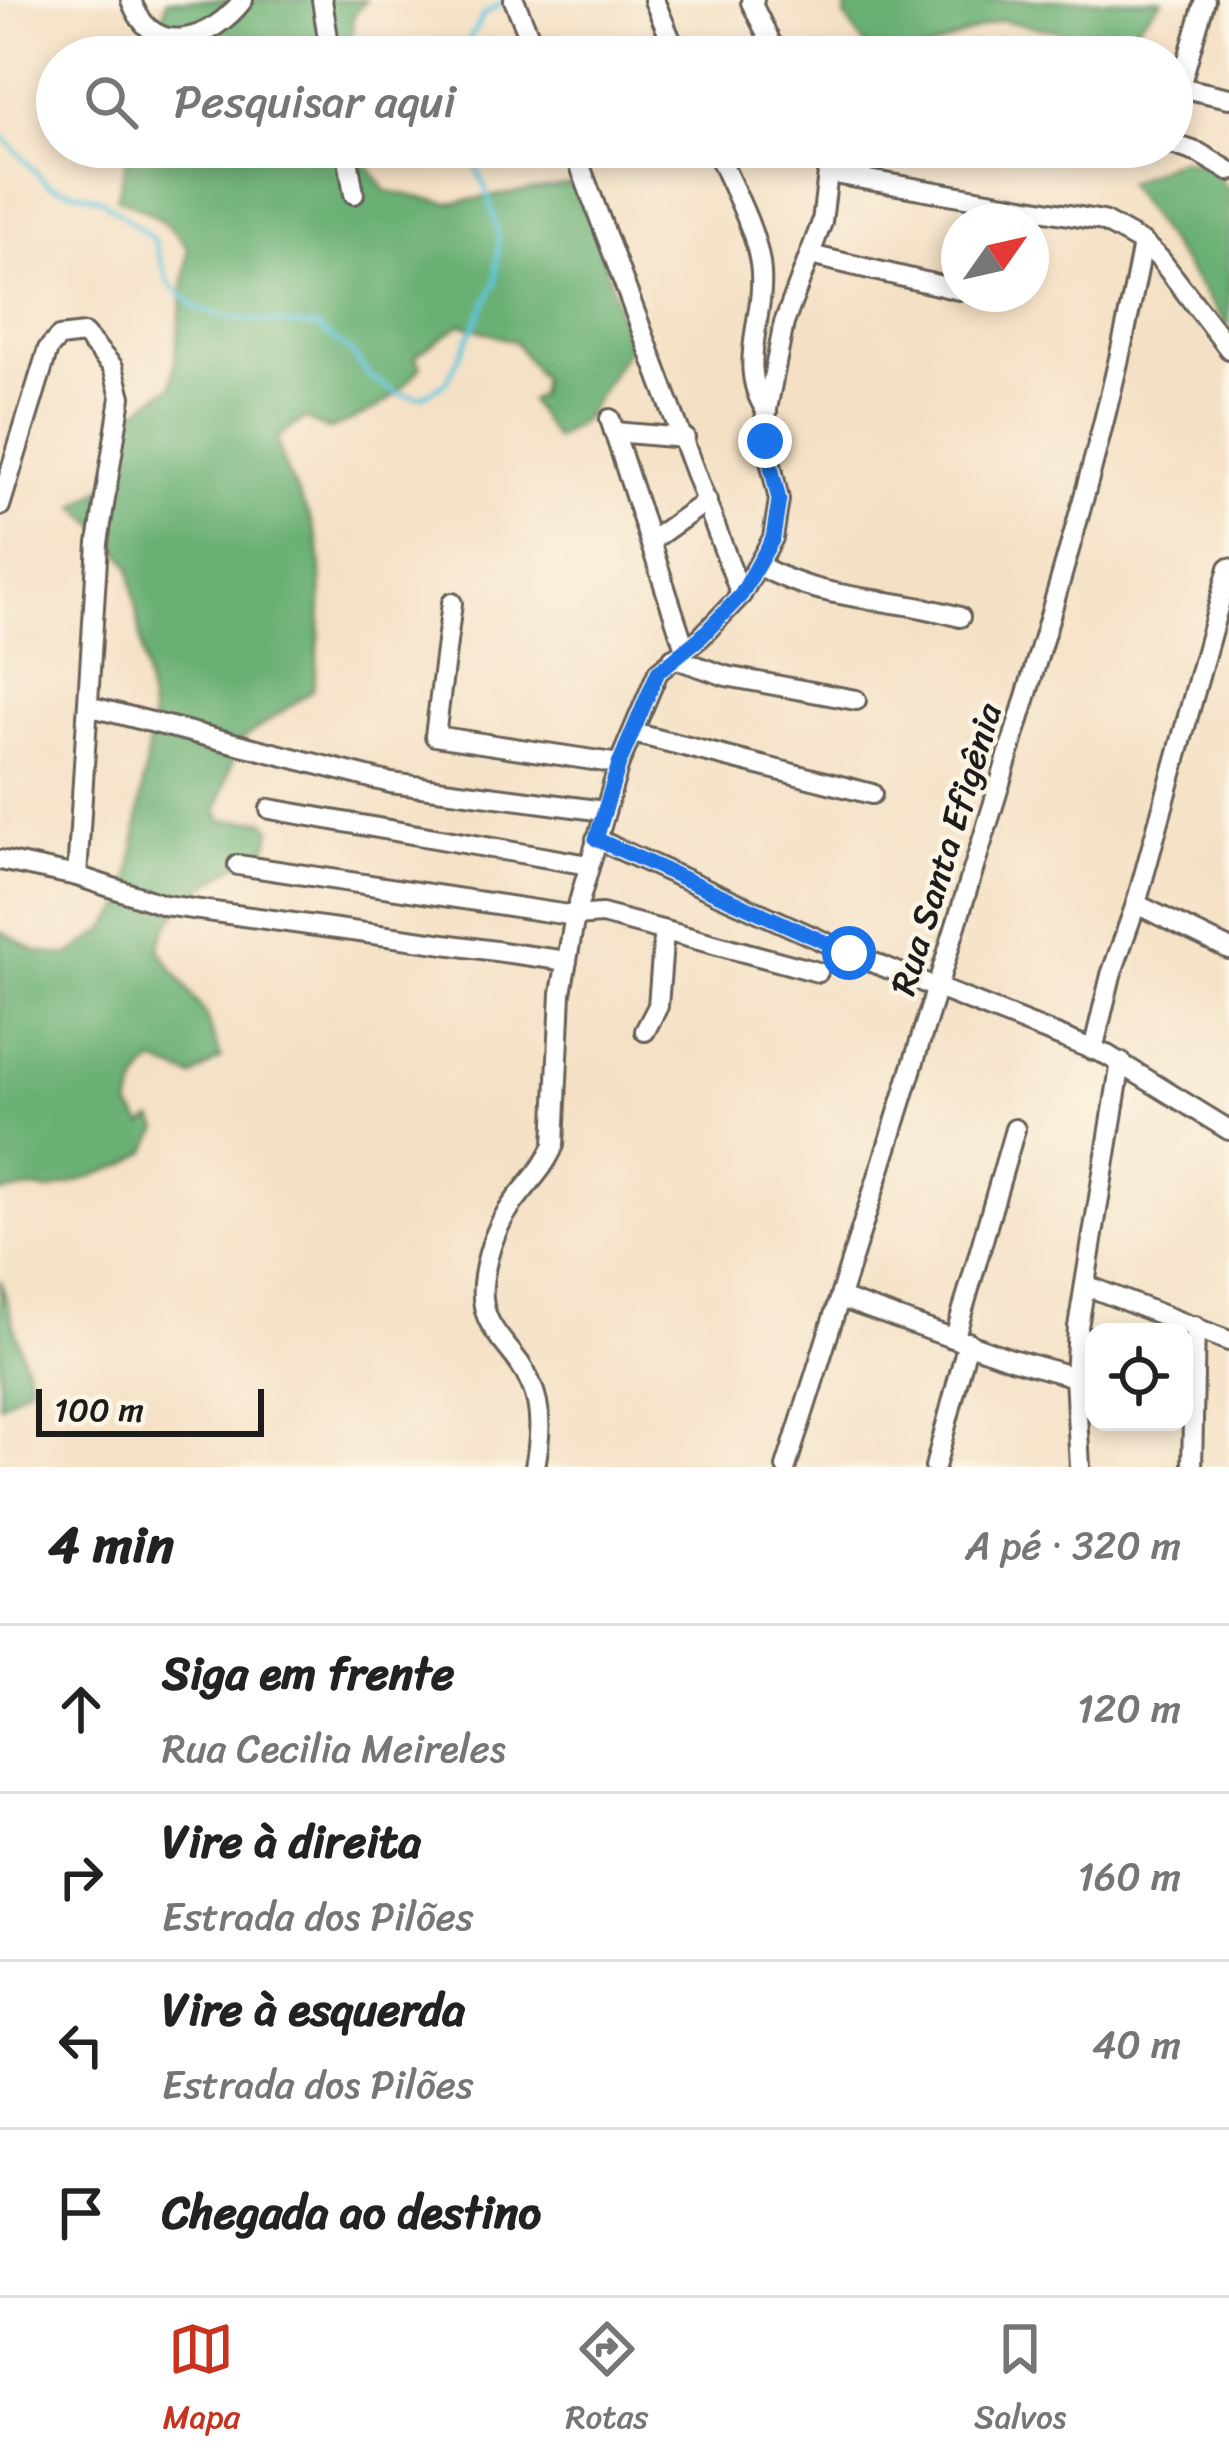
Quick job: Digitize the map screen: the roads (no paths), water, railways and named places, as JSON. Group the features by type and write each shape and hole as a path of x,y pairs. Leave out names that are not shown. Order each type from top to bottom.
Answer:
{"street":[{"path":"131,0 151,32 166,36"},
{"path":"196,36 218,25 242,0"},
{"path":"322,0 328,36"},
{"path":"654,0 669,36"},
{"path":"1193,40 1205,0"},
{"path":"752,1 768,36"},
{"path":"516,3 529,36"},
{"path":"1193,90 1229,98"},
{"path":"1193,151 1229,171"},
{"path":"350,168 354,194"},
{"path":"582,168 741,595"},
{"path":"723,168 760,262 761,294 750,362 754,391 767,412"},
{"path":"535,1467 539,1407 529,1378 487,1320 483,1281 500,1223 548,1160 554,1145 557,1025 567,962 575,916 619,764 653,680 741,595 773,538 779,500 763,429 784,323 822,222 826,168"},
{"path":"828,173 1103,221 1143,243 1229,350"},
{"name":"Rua Santa Efigênia","path":"786,1467 939,990 1093,459 1143,243"},
{"path":"810,255 941,286"},
{"path":"0,506 48,349 59,337 84,334 113,367 121,397 98,543 77,876"},
{"path":"679,653 652,540 612,425 685,438"},
{"path":"652,540 707,501"},
{"path":"760,566 820,592 960,617"},
{"path":"1093,1050 1229,568"},
{"path":"452,603 433,731 438,738 619,764"},
{"path":"679,653 726,676 856,700"},
{"path":"88,706 391,783 604,812"},
{"path":"633,733 872,794"},
{"path":"270,809 589,865"},
{"path":"596,839 939,990 1121,1062 1229,1130"},
{"path":"0,860 77,876 164,905 567,962"},
{"path":"238,865 575,916 602,914 818,972"},
{"path":"1136,904 1229,950"},
{"path":"645,1030 658,1006 664,931"},
{"path":"1080,1467 1075,1377 1121,1062"},
{"path":"935,1467 1015,1129"},
{"path":"1085,1285 1229,1341"},
{"path":"840,1298 1075,1377"},
{"path":"1192,1467 1195,1326"}],"waterway":[{"path":"471,36 484,14 506,0"},
{"path":"0,133 47,184 101,199 153,239 169,283 197,308 231,318 317,327 349,350 371,378 399,394 421,397 446,383 495,284 499,240 477,168"}]}
